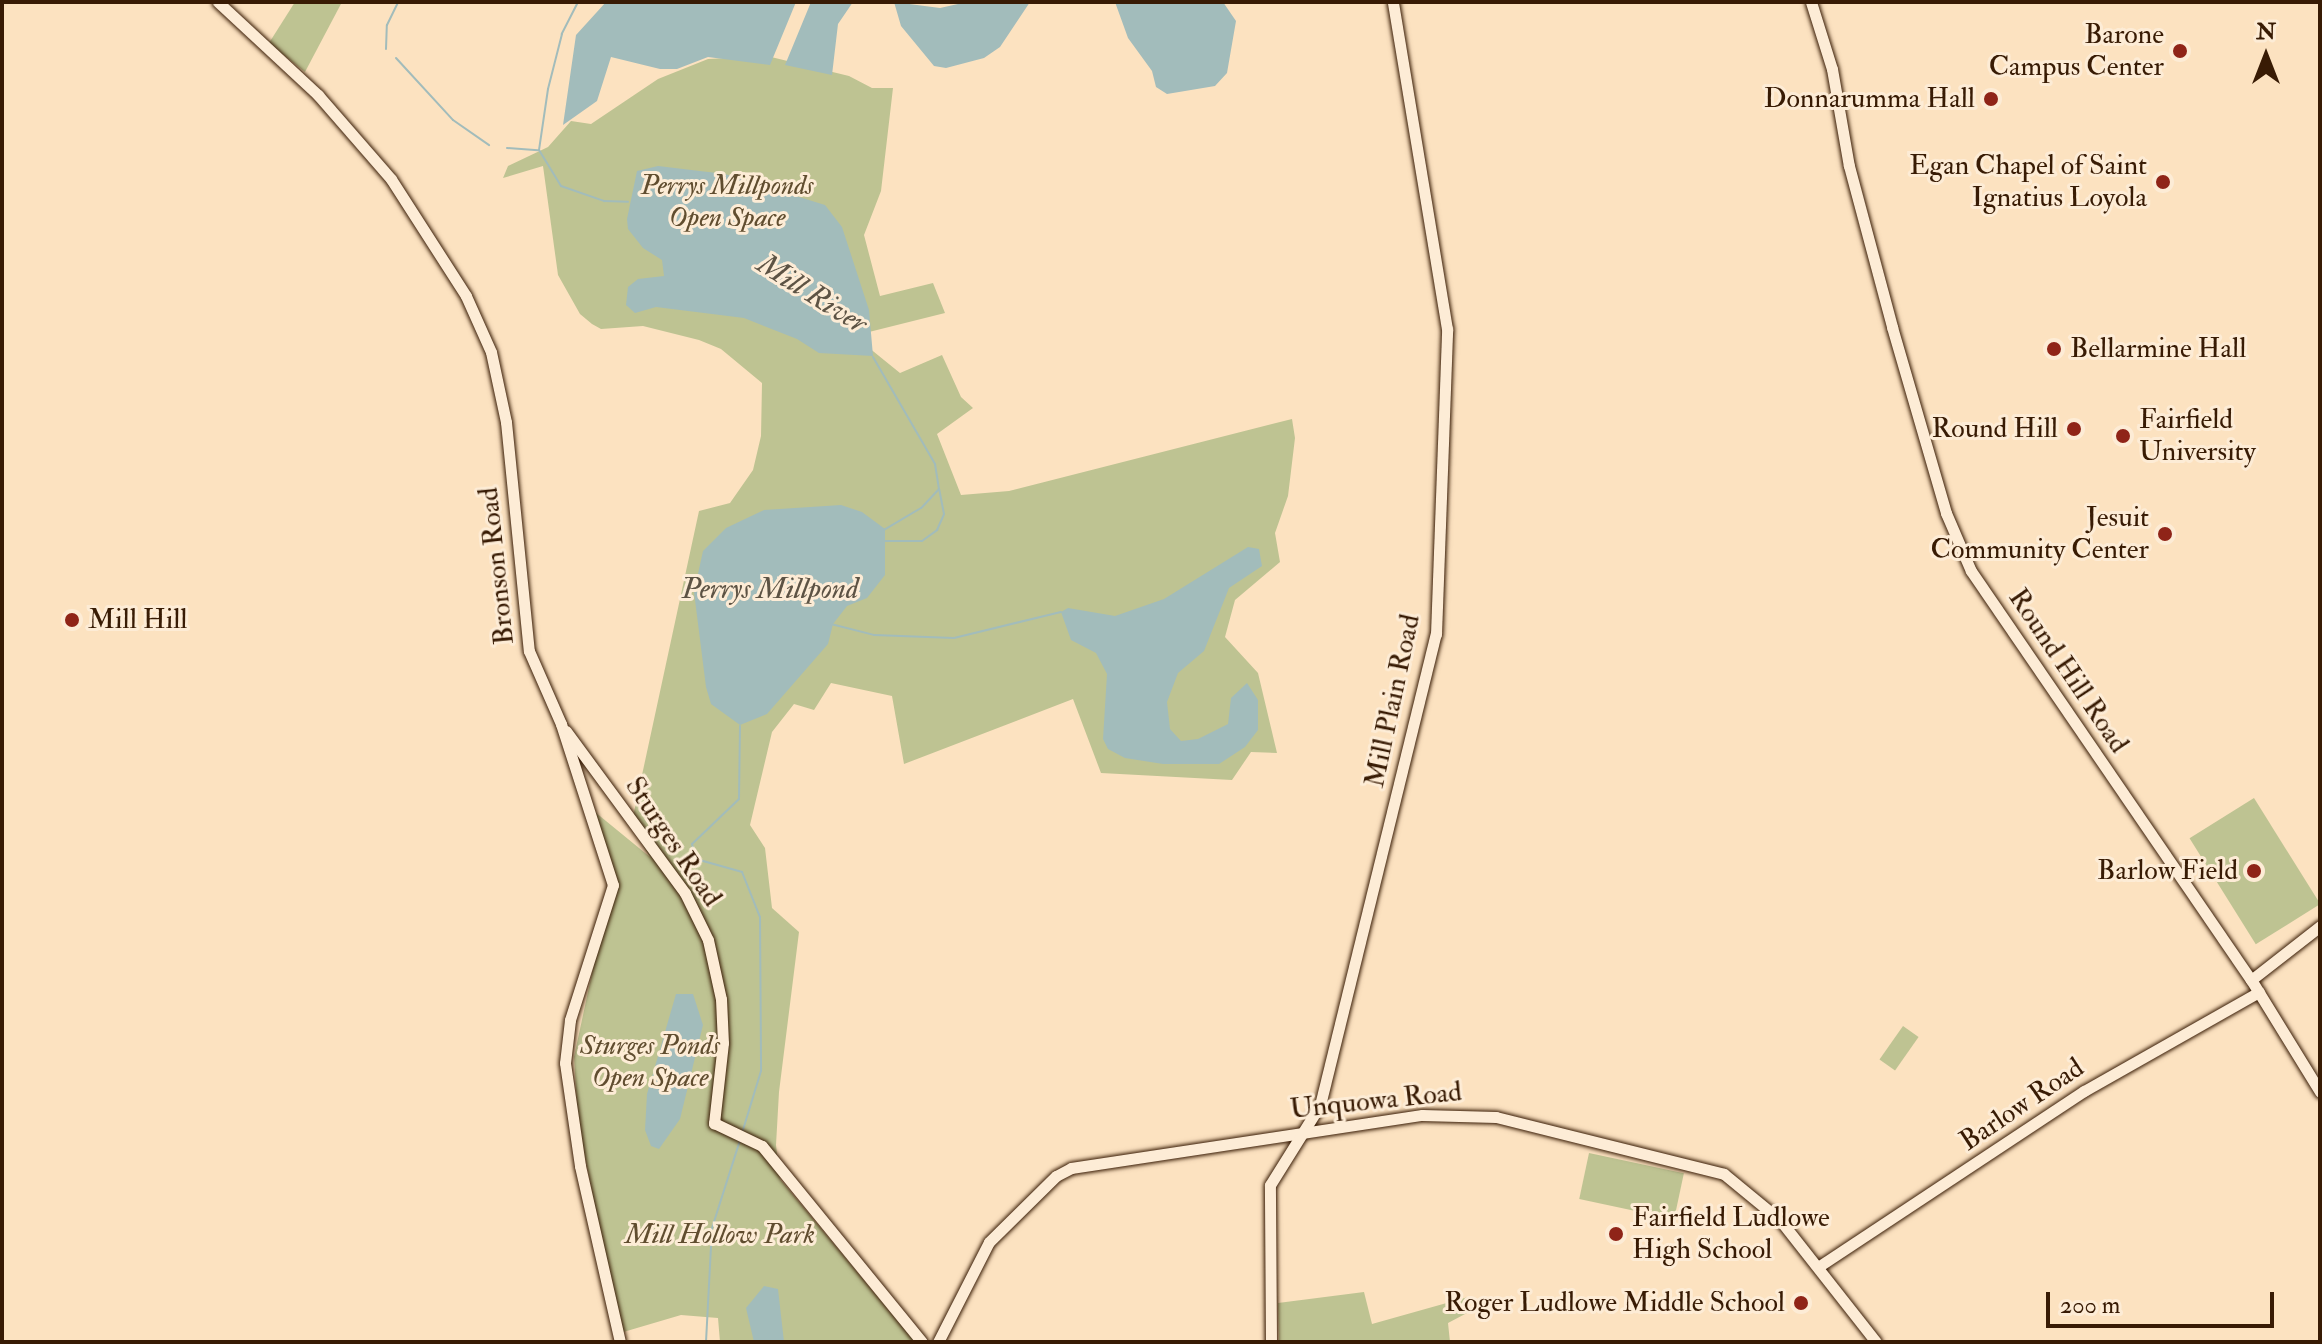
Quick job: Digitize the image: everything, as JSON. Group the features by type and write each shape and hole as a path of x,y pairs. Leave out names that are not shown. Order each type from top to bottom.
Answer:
{"main road":[{"name":"Bronson Road","path":"218,2 318,95 391,179 483,329 506,422 526,640 561,724 613,885 570,1020 565,1063 580,1166 620,1342"},
{"name":"Mill Plain Road","path":"1271,1342 1270,1185 1320,1105 1436,634 1447,329 1393,2"},
{"name":"Round Hill Road","path":"1811,2 1832,69 1859,208 1957,541 1971,571 2251,980 2320,1092"},
{"name":"Sturges Road","path":"561,724 685,893 708,940 721,999 723,1043 714,1123 762,1146 922,1342"},
{"path":"2251,980 2320,926"},
{"name":"Barlow Road","path":"1818,1267 2084,1091 2259,992"},
{"name":"Unquowa Road","path":"938,1342 979,1256 1056,1176 1081,1166 1305,1130 1422,1115 1478,1115 1690,1162 1748,1189 1818,1267 1876,1342"}],"green space":[{"path":"295,2 342,2 305,72 269,43"},
{"name":"Perrys Millponds Open Space","path":"767,56 849,76 872,88 893,88 881,191 864,235 880,296 933,283 945,313 865,333 863,343 900,373 942,355 961,397 973,408 937,434 961,495 1009,491 1292,419 1295,438 1288,496 1275,533 1280,562 1235,600 1225,637 1258,673 1277,753 1251,752 1232,780 1101,773 1073,699 904,764 892,696 831,683 814,710 794,704 772,732 750,825 765,848 772,908 799,932 779,1092 776,1145 780,1179 915,1342 720,1342 718,1318 681,1315 620,1333 578,1121 574,1057 611,885 595,812 650,857 631,826 699,511 730,503 753,470 761,436 762,383 721,349 699,340 643,326 601,329 592,324 580,314 558,275 543,166 503,178 508,166 548,147 571,121 591,124 658,79 708,59"},
{"name":"Barlow Field","path":"2254,798 2320,904 2256,944 2190,838"},
{"path":"1903,1026 1919,1037 1895,1070 1879,1060"},
{"path":"1589,1153 1684,1173 1674,1219 1579,1199"},
{"path":"1364,1292 1372,1324 1468,1297 1467,1313 1448,1323 1450,1342 1279,1342 1278,1303"}],"water":[{"path":"606,2 796,2 770,65 708,57 677,69 660,69 611,57 597,101 563,125 576,35"},
{"path":"811,2 853,2 838,24 832,75 785,65"},
{"path":"894,2 940,8 967,2 1030,2 1000,47 984,58 946,68 934,66 901,26"},
{"path":"1115,2 1223,2 1236,21 1227,73 1215,86 1167,94 1156,87 1152,71 1128,38"},
{"path":"658,166 725,174 825,205 842,227 869,310 873,356 819,353 797,339 744,318 656,307 635,313 626,305 628,287 638,279 664,276 662,260 643,248 628,229 627,219 637,171"},
{"name":"Perrys Millpond","path":"841,505 862,512 885,529 885,575 867,598 847,606 833,624 828,644 767,714 740,725 711,704 706,687 694,592 703,551 726,528 764,510"},
{"path":"1248,547 1259,549 1262,566 1229,588 1204,651 1178,673 1167,702 1170,729 1181,741 1198,739 1228,724 1231,698 1247,683 1258,700 1258,730 1245,747 1219,764 1163,764 1125,758 1108,749 1103,739 1107,674 1096,653 1071,640 1061,612 1068,608 1115,616 1164,599"},
{"path":"676,994 693,994 703,1025 680,1119 659,1149 651,1146 645,1130 647,1094"},
{"path":"764,1286 778,1289 784,1342 754,1342 746,1308"}],"waterway":[{"path":"386,49 387,25 398,2"},
{"name":"Mill River","path":"578,2 562,34 548,89 539,150 561,186 604,201 628,202"},
{"path":"396,58 453,120 489,145"},
{"path":"507,148 538,150"},
{"name":"Mill River","path":"873,357 935,464 939,489 921,508 884,530"},
{"path":"884,541 922,541 937,530 944,514 939,489"},
{"path":"831,624 874,635 954,638 1061,612"},
{"name":"Mill River","path":"740,726 739,799 692,844 696,859 742,872 760,917 761,1071 743,1130"},
{"name":"Mill River","path":"706,1342 712,1228 740,1140"}],"place":[{"name":"Barone Campus Center","path":"2180,51"},
{"name":"Donnarumma Hall","path":"1991,99"},
{"name":"Egan Chapel of Saint Ignatius Loyola","path":"2163,182"},
{"name":"Bellarmine Hall","path":"2054,349"},
{"name":"Round Hill","path":"2074,429"},
{"name":"Fairfield University","path":"2123,436"},
{"name":"Jesuit Community Center","path":"2165,534"},
{"name":"Mill Hill","path":"72,620"},
{"name":"Barlow Field","path":"2254,871"},
{"name":"Fairfield Ludlowe High School","path":"1616,1234"},
{"name":"Roger Ludlowe Middle School","path":"1801,1303"}],"park label":[{"name":"Sturges Ponds Open Space","path":"650,1062"},
{"name":"Mill Hollow Park","path":"720,1235"}]}
